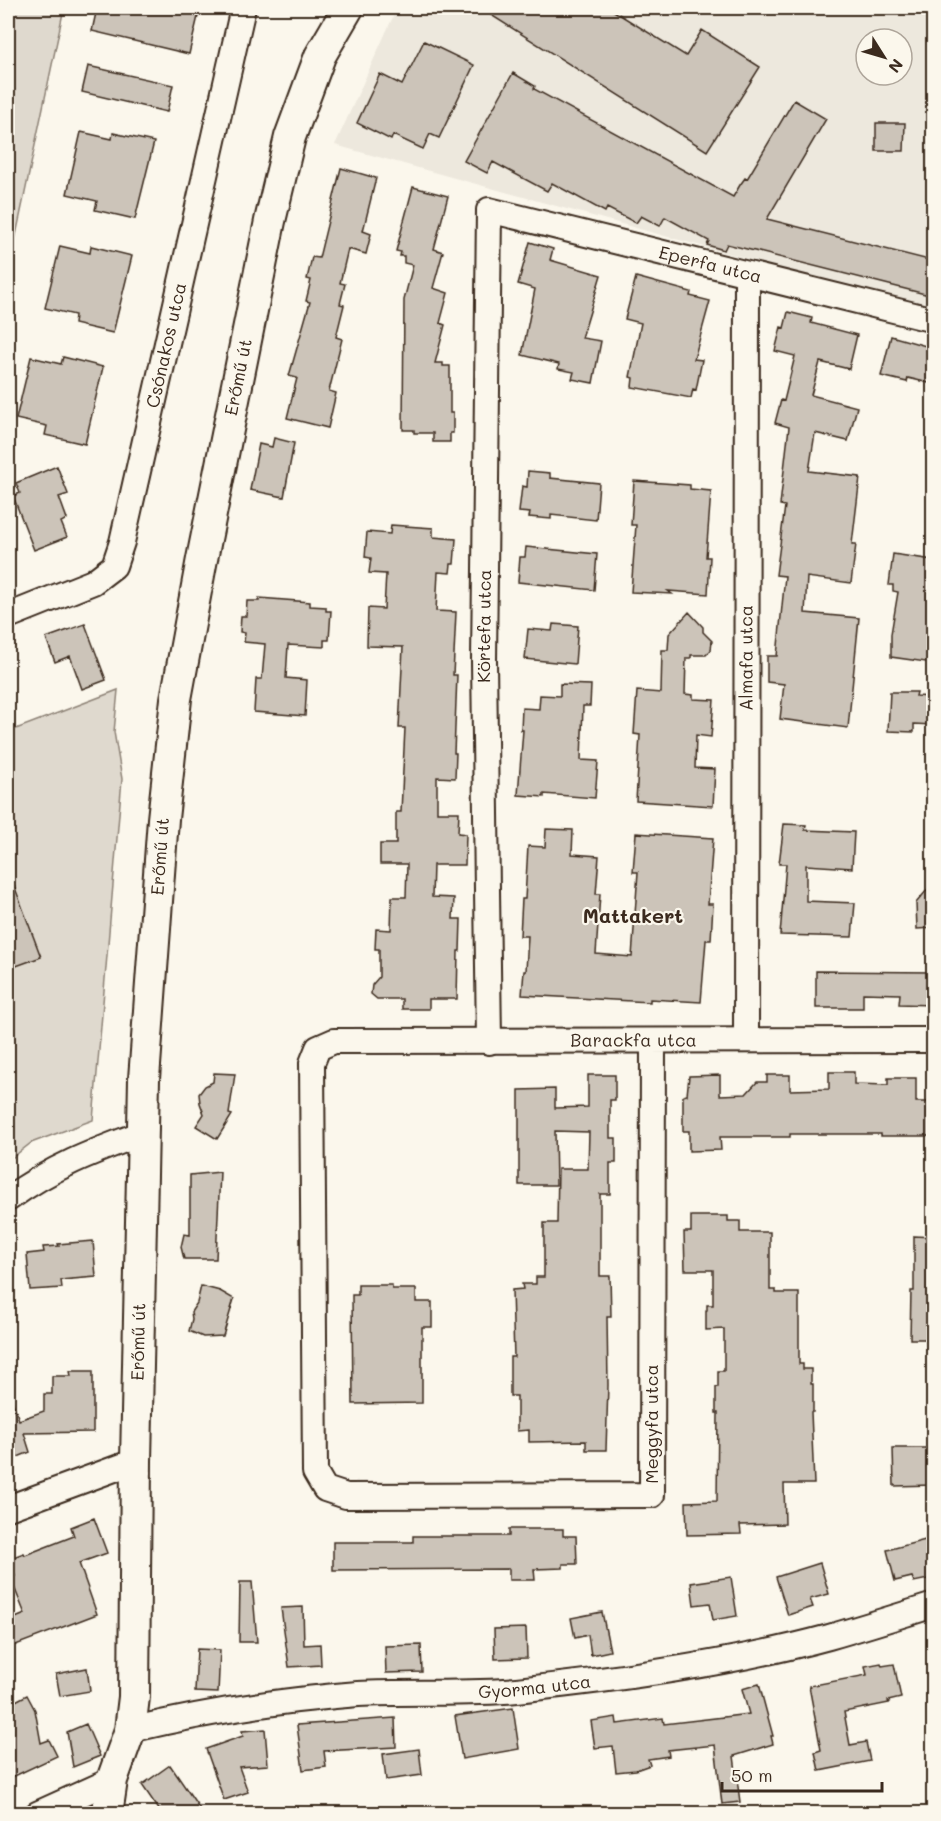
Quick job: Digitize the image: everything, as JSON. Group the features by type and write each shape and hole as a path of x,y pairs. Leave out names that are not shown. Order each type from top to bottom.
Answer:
{"street":[{"name":"Csónakos utca","path":"8,616 93,582 114,566 122,542 165,359 243,8"},
{"name":"Erőmű út","path":"107,1814 112,1780 130,1730 134,1697 136,1461 144,1079 163,819 176,699 201,559 270,221 290,137 321,56 348,8"},
{"name":"Eperfa utca","path":"489,210 933,321"},
{"name":"Körtefa utca","path":"489,210 484,662 489,1042"},
{"name":"Almafa utca","path":"746,1040 747,275"},
{"name":"Barackfa utca","path":"334,1041 933,1040"},
{"name":"Meggyfa utca","path":"334,1041 318,1048 312,1063 315,1472 325,1489 346,1496 652,1495 653,1041"},
{"path":"8,1199 62,1164 143,1133"},
{"path":"8,1508 136,1461"},
{"name":"Gyorma utca","path":"130,1730 277,1702 360,1694 515,1690 635,1675 742,1656 829,1637 933,1605"},
{"path":"37,1814 112,1780"}],"shaded area":[{"path":"8,8 64,8 8,273"},
{"path":"397,8 933,8 933,310 335,145"},
{"path":"118,690 114,732 122,779 93,1120 31,1143 8,1161 8,732"}],"building":[{"path":"97,8 200,8 189,54 92,31"},
{"path":"480,8 609,8 686,56 702,30 760,67 707,151"},
{"path":"424,41 474,65 439,138 430,134 423,149 393,135 391,140 357,123 380,74 402,85"},
{"path":"88,66 173,85 167,112 82,92"},
{"path":"513,73 535,86 534,89 733,197 745,178 747,179 794,100 826,119 767,219 933,261 933,296 727,244 724,250 707,245 709,241 665,217 660,226 641,216 636,223 607,208 605,212 552,183 547,191 493,162 487,173 464,161"},
{"path":"876,123 905,123 904,151 876,151"},
{"path":"81,132 112,139 113,133 154,142 135,219 95,210 97,201 67,194"},
{"path":"341,168 376,178 363,231 371,234 366,254 348,249 340,283 345,284 340,304 344,305 336,337 342,339 329,391 336,393 328,428 287,418 297,378 289,376 310,302 306,301 311,280 307,279 312,257 319,258"},
{"path":"413,187 448,196 434,249 443,252 433,288 448,293 440,323 445,325 435,363 450,366 450,413 453,413 453,433 450,433 450,442 433,442 433,433 414,433 414,430 403,430 404,300 413,265 404,263 404,256 400,256 401,252 396,251"},
{"path":"530,242 553,249 550,260 601,275 582,338 601,341 593,383 572,379 574,372 558,369 559,364 522,355 535,289 518,284"},
{"path":"60,246 90,253 91,246 132,256 113,333 74,324 75,315 45,308"},
{"path":"636,277 691,292 690,296 710,301 694,359 702,360 696,390 693,389 691,398 632,387 633,378 630,377 641,323 625,319"},
{"path":"788,312 812,318 811,323 857,335 849,369 820,362 811,395 857,407 848,441 815,433 809,471 860,477 852,544 856,544 851,583 807,577 805,613 859,618 848,728 780,719 784,684 767,682 767,656 777,656 785,576 776,575 785,506 780,505 789,427 775,423 781,400 784,401 795,356 775,351 781,327 784,328"},
{"path":"891,336 933,348 933,384 908,378 907,382 881,376"},
{"path":"31,357 61,364 63,357 103,367 85,444 45,435 47,426 16,419"},
{"path":"274,438 294,443 284,497 250,490 259,444 272,447"},
{"path":"57,466 68,494 59,497 67,519 61,522 67,537 34,550 13,496 20,493 16,483"},
{"path":"528,471 550,473 550,478 599,483 596,520 551,515 551,519 529,517 530,513 519,512 522,486 527,487"},
{"path":"634,481 690,485 690,489 711,491 706,557 710,557 708,594 668,591 672,594 631,592 636,525 631,525"},
{"path":"391,525 433,528 433,537 456,539 454,564 451,564 450,573 438,572 436,611 456,612 453,675 457,675 455,778 437,777 437,812 459,812 458,833 466,834 465,865 433,865 432,897 454,898 453,919 461,919 457,999 429,999 429,1009 402,1009 402,999 377,999 371,994 372,985 379,977 379,949 375,949 376,929 391,930 392,897 406,897 407,864 380,864 380,844 396,844 396,812 401,812 405,728 399,728 403,647 367,646 368,608 384,609 386,574 369,573 371,558 365,557 367,532 390,534"},
{"path":"526,547 597,554 594,590 518,582 520,557 525,557"},
{"path":"893,554 933,560 933,663 891,657 891,634 898,592 893,591 893,585 889,585"},
{"path":"259,598 310,602 310,606 326,607 326,611 331,611 329,640 324,640 324,647 288,645 286,678 307,680 305,716 254,712 256,679 262,679 265,644 244,642 245,633 240,632 241,616 246,616 247,601 259,601"},
{"path":"689,612 712,641 711,650 706,655 691,655 691,658 686,658 685,694 693,695 693,699 714,700 711,737 696,735 695,768 715,769 713,806 636,801 640,735 634,734 637,691 661,693 662,650 668,650 669,634"},
{"path":"85,624 106,680 82,689 70,656 55,662 46,638"},
{"path":"553,624 578,626 575,664 525,659 528,629 552,631"},
{"path":"560,684 591,685 590,706 583,706 581,760 598,761 595,798 544,794 544,797 518,795 523,730 521,730 522,708 539,709 540,695 560,696"},
{"path":"890,692 917,692 916,696 933,697 933,725 914,724 914,732 888,731"},
{"path":"784,824 806,825 805,830 854,832 852,868 806,865 806,901 855,903 852,937 780,935 786,864 779,864"},
{"path":"546,829 573,830 572,854 599,856 596,894 600,894 596,954 632,957 638,872 633,872 636,833 713,838 708,904 713,904 711,940 706,940 701,1002 650,999 650,1002 522,995 528,936 520,936 528,846 545,847"},
{"path":"8,873 41,957 8,969"},
{"path":"933,883 933,928 917,929 916,903"},
{"path":"816,971 933,972 933,1005 899,1004 900,994 863,993 863,1008 816,1008"},
{"path":"829,1072 854,1072 854,1084 888,1085 888,1078 916,1078 916,1102 933,1102 933,1136 790,1134 790,1137 720,1137 721,1150 689,1151 689,1131 683,1131 683,1096 687,1095 689,1076 720,1075 720,1095 746,1094 757,1082 767,1082 767,1075 790,1075 790,1090 829,1089"},
{"path":"214,1073 235,1074 229,1114 232,1115 217,1139 196,1126 204,1114 199,1094 205,1086 213,1082"},
{"path":"588,1075 615,1075 615,1100 610,1100 610,1138 616,1138 616,1163 610,1163 610,1194 600,1194 600,1276 610,1276 611,1317 607,1317 606,1450 586,1450 586,1441 529,1442 529,1430 517,1431 517,1396 510,1396 510,1357 514,1357 512,1290 523,1289 522,1284 536,1284 536,1277 544,1277 544,1223 557,1223 558,1169 588,1169 589,1132 555,1131 556,1185 519,1185 519,1090 555,1089 555,1108 588,1107"},
{"path":"220,1172 216,1259 184,1259 181,1247 184,1234 190,1235 190,1175"},
{"path":"691,1216 728,1216 728,1221 740,1221 740,1232 770,1232 770,1290 776,1290 776,1293 799,1293 799,1364 803,1364 803,1369 811,1369 811,1384 813,1384 813,1412 811,1412 814,1484 784,1484 785,1524 740,1525 741,1534 687,1535 686,1502 717,1501 716,1387 718,1387 718,1371 724,1371 724,1329 706,1330 707,1305 713,1305 713,1270 685,1270 684,1232 691,1232"},
{"path":"914,1236 933,1237 933,1339 910,1339 911,1291 914,1291"},
{"path":"93,1241 96,1277 61,1280 62,1288 30,1290 27,1254 44,1252 43,1247 59,1246 58,1244"},
{"path":"358,1285 392,1285 392,1289 416,1289 416,1302 432,1302 432,1327 422,1327 422,1403 353,1404 352,1295 358,1295"},
{"path":"201,1286 220,1291 234,1299 223,1336 203,1337 189,1331 191,1312 197,1303"},
{"path":"70,1371 93,1371 93,1432 24,1433 30,1452 8,1461 8,1395 10,1394 19,1420 44,1411 44,1394 52,1394 52,1376 71,1376"},
{"path":"893,1448 933,1448 933,1485 894,1486"},
{"path":"94,1518 107,1553 79,1563 97,1614 8,1648 8,1621 25,1614 10,1577 15,1576 8,1559 24,1553 25,1555 74,1536 71,1527"},
{"path":"509,1529 563,1529 563,1536 576,1536 577,1564 563,1564 563,1568 534,1569 535,1580 509,1580 509,1569 333,1570 333,1542 413,1542 413,1536 509,1536"},
{"path":"933,1538 933,1578 914,1582 912,1577 895,1581 887,1550"},
{"path":"820,1563 829,1594 810,1599 813,1607 788,1615 776,1577"},
{"path":"731,1577 737,1616 713,1620 710,1603 694,1605 691,1583"},
{"path":"240,1582 252,1582 257,1642 239,1642"},
{"path":"303,1607 304,1645 320,1644 321,1665 289,1667 281,1608"},
{"path":"602,1612 610,1651 591,1655 588,1635 575,1638 571,1618"},
{"path":"526,1628 527,1658 495,1659 494,1629"},
{"path":"421,1645 422,1672 386,1673 385,1646"},
{"path":"197,1649 220,1650 218,1693 195,1692"},
{"path":"881,1663 882,1666 894,1664 901,1698 888,1701 889,1703 844,1712 850,1745 866,1742 870,1761 819,1771 815,1752 821,1750 809,1686 867,1675 865,1666"},
{"path":"87,1668 90,1691 60,1696 56,1674"},
{"path":"759,1684 773,1736 771,1736 773,1744 734,1756 740,1802 722,1804 715,1745 668,1750 669,1756 648,1759 650,1765 636,1770 616,1772 613,1746 595,1748 591,1721 616,1717 617,1724 663,1718 664,1724 749,1714 742,1689"},
{"path":"27,1695 35,1710 41,1743 49,1740 57,1756 8,1779 8,1705"},
{"path":"513,1708 519,1749 462,1759 455,1716"},
{"path":"395,1718 396,1747 324,1751 326,1767 303,1770 297,1725"},
{"path":"86,1724 100,1756 73,1767 67,1732"},
{"path":"265,1729 268,1765 239,1767 248,1792 224,1800 206,1749 243,1736 242,1731"},
{"path":"419,1749 422,1775 386,1780 383,1754"},
{"path":"170,1765 200,1809 187,1814 162,1814 142,1785"}],"district":[{"name":"Mattakert","path":"633,916"}]}
